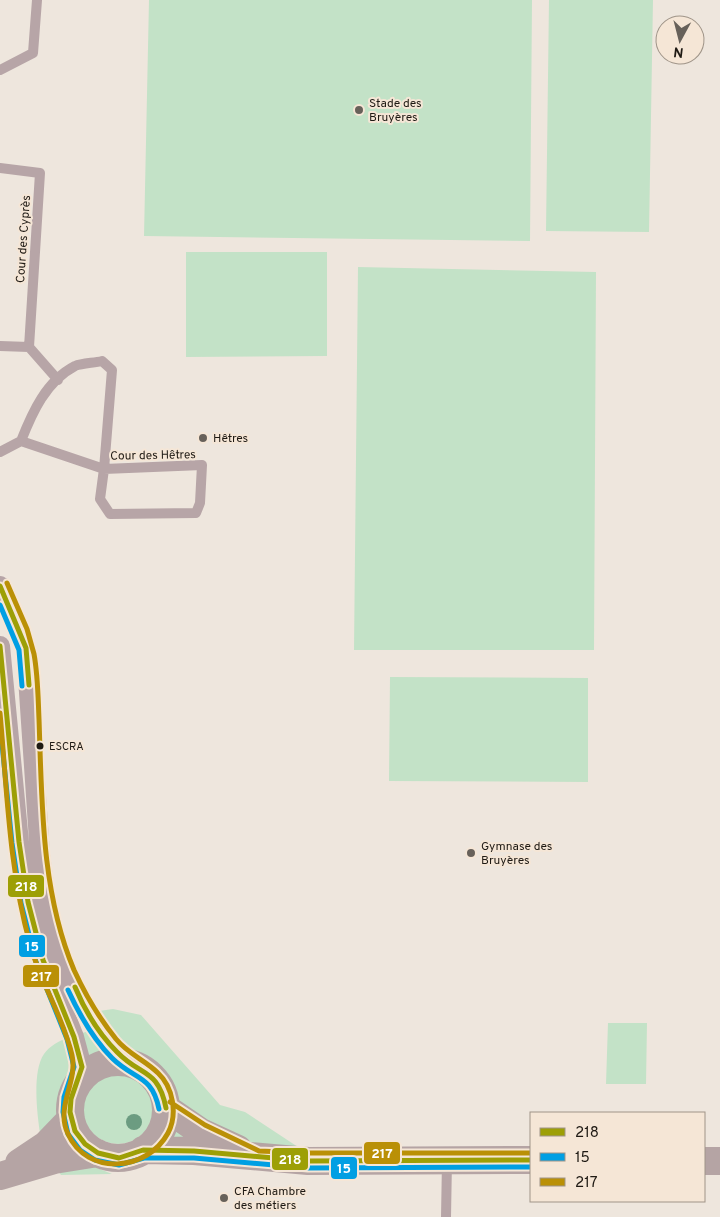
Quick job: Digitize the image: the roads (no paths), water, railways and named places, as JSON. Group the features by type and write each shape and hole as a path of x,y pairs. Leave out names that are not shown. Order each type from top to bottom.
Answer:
{"street":[{"path":"0,586 26,648 40,855 46,898 57,946 81,1003 130,1064"},
{"path":"0,646 19,842 28,902 43,960 74,1037 82,1067 71,1099 71,1119 80,1140 98,1153"},
{"path":"78,1083 93,1069 116,1062 130,1064 145,1070 154,1078 163,1095 166,1108 164,1124 160,1133 143,1150"},
{"path":"166,1108 201,1132 257,1158"},
{"path":"0,1175 46,1145 71,1119"},
{"path":"0,1175 54,1160 98,1153 119,1158 143,1150 194,1151 308,1161 530,1160"},
{"path":"705,1161 720,1161"}],"lane":[{"path":"0,70 33,53 37,0"},
{"name":"Cour des Cyprès","path":"0,168 40,173 29,347"},
{"path":"0,346 29,347 58,380"},
{"name":"Cour des Hêtres","path":"58,380 36,404 21,441 104,469 202,465 200,503 196,512 110,514 100,499 104,469 112,370 102,361 76,366 58,380"},
{"path":"0,452 21,441"},
{"path":"446,1217 447,1160"}],"place":[{"name":"Stade des Bruyères","path":"359,110"},
{"name":"Hêtres","path":"203,438"},
{"name":"ESCRA","path":"40,746"},
{"name":"Gymnase des Bruyères","path":"471,853"},
{"name":"CFA Chambre des métiers","path":"224,1198"}]}
